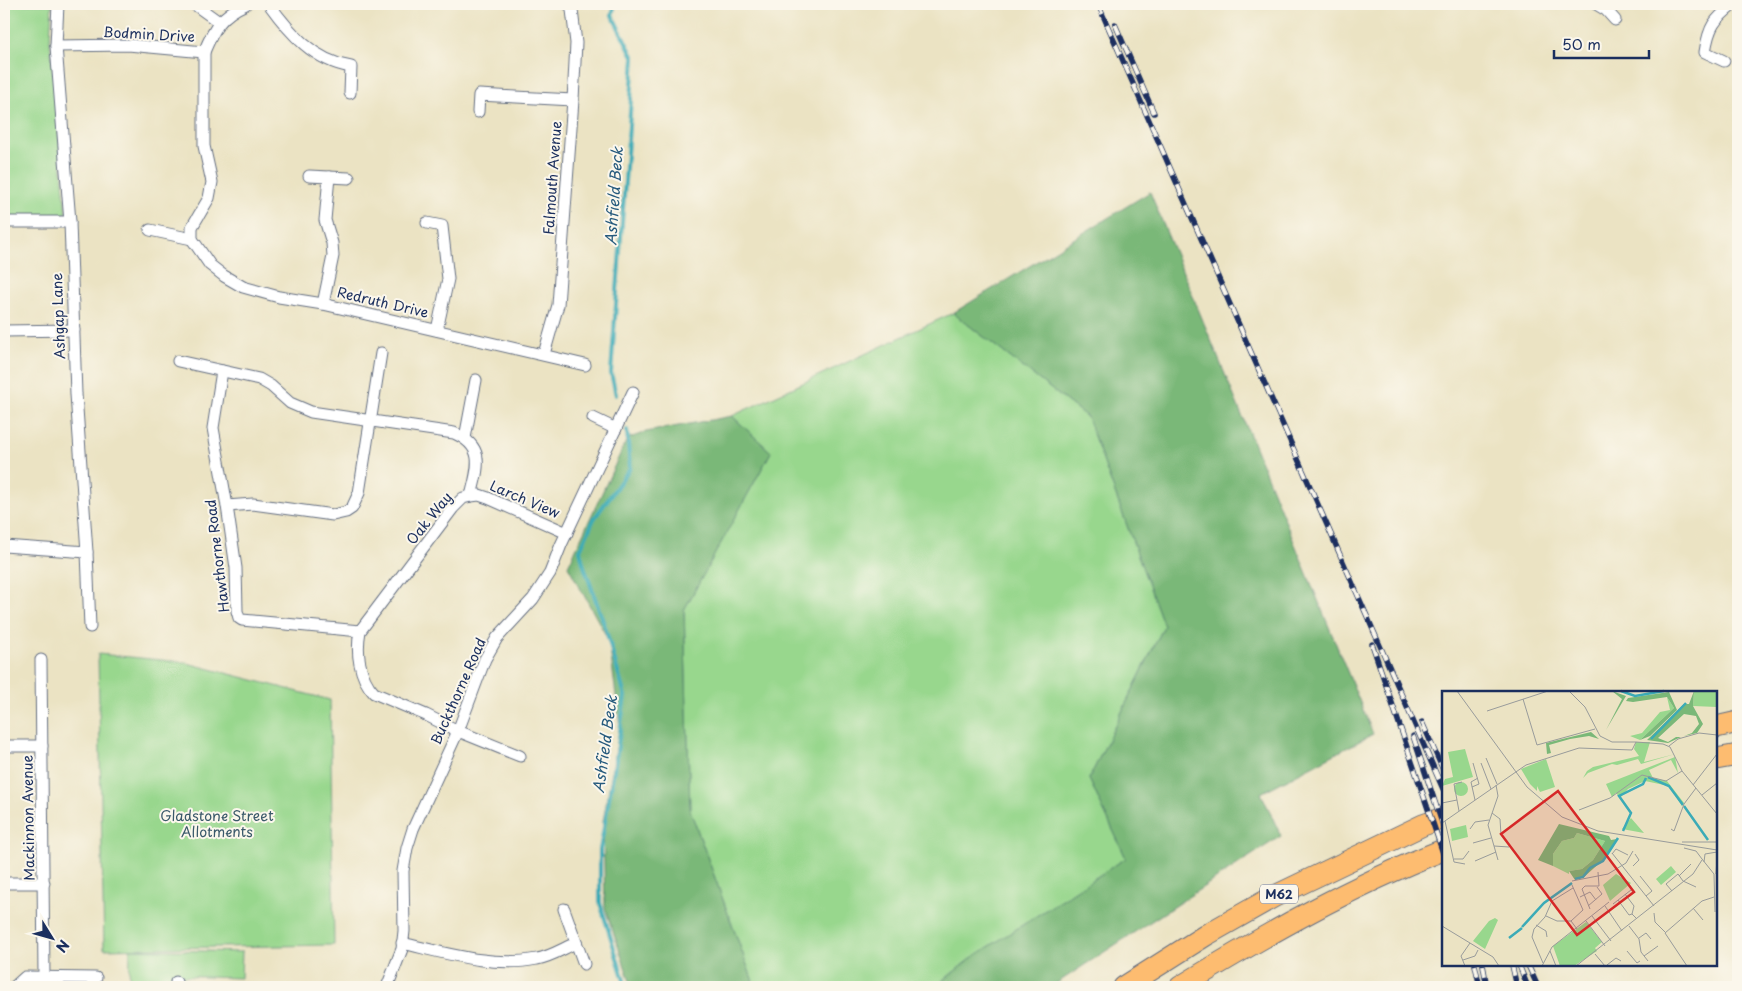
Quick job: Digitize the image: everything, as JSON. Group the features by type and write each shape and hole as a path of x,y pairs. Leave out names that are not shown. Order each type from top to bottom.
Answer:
{"highway":[{"path":"1717,727 1738,722"},
{"path":"1717,760 1738,755"},
{"name":"M62","path":"1124,987 1206,935 1273,897 1406,833 1442,818"},
{"name":"M62","path":"1180,987 1227,958 1320,906 1400,867 1442,850"}],"street":[{"name":"Ashgap Lane","path":"58,4 56,46 70,222 76,394 90,626"},
{"path":"194,4 219,22"},
{"name":"Bodmin Drive","path":"56,46 128,45 204,52 219,22 236,8 246,4"},
{"path":"269,4 289,30 317,56 337,65 351,67 350,93"},
{"name":"Falmouth Avenue","path":"544,354 558,304 576,43 572,10 569,4"},
{"path":"1596,4 1606,10 1615,20"},
{"path":"1724,61 1705,52 1707,42 1715,19 1736,4"},
{"path":"150,230 192,239 192,227 209,198 212,182 204,146 204,52"},
{"path":"478,112 479,95 572,100"},
{"path":"309,176 349,178"},
{"path":"323,304 333,256 332,243 325,220 329,177"},
{"path":"4,222 70,222"},
{"path":"428,223 442,226 447,258 448,279 437,330"},
{"name":"Redruth Drive","path":"192,239 210,264 224,276 243,287 279,297 323,304 585,365"},
{"path":"4,331 74,330"},
{"path":"227,506 253,504 333,514 346,512 356,503 381,353"},
{"path":"178,361 259,379 271,386 290,403 311,412 454,434 465,438 476,380"},
{"name":"Hawthorne Road","path":"222,371 213,428 236,568 235,583 239,618 242,620 360,631"},
{"name":"Buckthorne Road","path":"387,987 402,943 403,871 406,848 430,790 458,731 485,659 497,638 533,599 545,580 633,392"},
{"path":"593,418 616,429"},
{"name":"Oak Way","path":"360,631 453,508 463,498 471,496 475,478 477,452 473,445 465,438"},
{"name":"Larch View","path":"471,496 479,495 488,498 567,533"},
{"path":"4,546 87,552"},
{"path":"360,631 358,657 364,677 374,693 426,714 458,731 520,756"},
{"name":"Mackinnon Avenue","path":"41,660 44,977"},
{"path":"4,746 42,746"},
{"path":"4,883 44,883"},
{"path":"564,909 584,964"},
{"path":"402,943 476,960 517,961 538,959 576,943"},
{"path":"14,987 25,978 96,978"}],"green space":[{"path":"4,4 52,4 50,41 66,213 61,217 4,219"},
{"path":"1150,192 1373,734 1261,793 1281,836 1051,987 935,987 970,959 1126,858 1089,779 1164,626 1087,417 953,313"},
{"path":"953,313 1087,417 1164,626 1089,779 1126,858 970,959 935,987 755,987 690,810 684,610 771,452 732,416"},
{"path":"732,416 771,452 684,610 690,810 755,987 632,987 605,908 603,821 620,727 609,641 568,566 627,439 646,432"},
{"name":"Gladstone Street Allotments","path":"98,654 183,662 330,700 334,945 104,949"},
{"path":"130,949 242,952 241,978 168,976 167,987 129,987"}],"waterway":[{"name":"Ashfield Beck","path":"615,4 612,15 634,58 611,373 616,395"},
{"name":"Ashfield Beck","path":"626,987 600,903 600,850 625,696 580,550 594,519 630,468 627,430"}],"railway":[{"path":"1098,4 1442,787"},
{"path":"1115,24 1154,113"},
{"path":"1372,644 1442,850"},
{"path":"1422,722 1442,768"},
{"path":"1413,736 1442,823"},
{"path":"1475,966 1480,987"},
{"path":"1483,966 1487,987"},
{"path":"1512,966 1517,987"},
{"path":"1519,966 1528,987"},
{"path":"1528,966 1538,987"}]}
